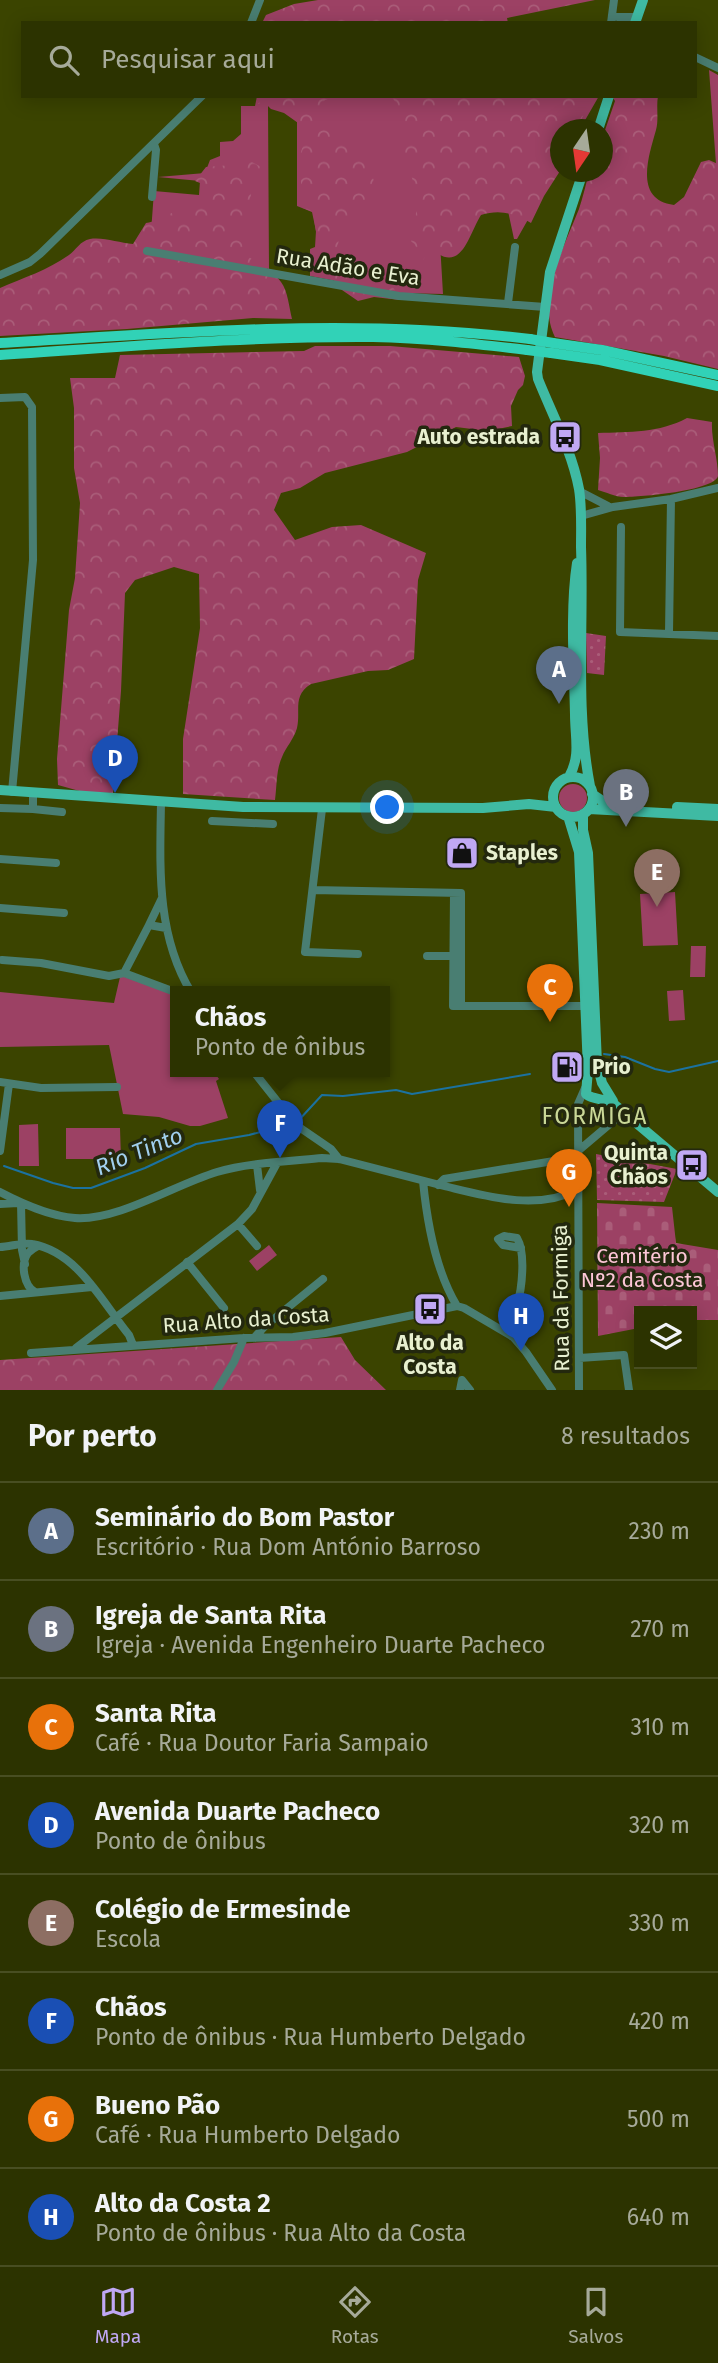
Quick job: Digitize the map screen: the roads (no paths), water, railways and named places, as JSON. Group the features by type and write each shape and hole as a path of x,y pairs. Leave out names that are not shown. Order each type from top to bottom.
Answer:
{"highway":[{"path":"0,343 214,330 437,330 552,348 602,350 718,376"},
{"path":"0,355 323,337 528,345"},
{"path":"552,348 718,386"}],"main road":[{"path":"636,20 643,0"},
{"path":"602,119 608,98"},
{"path":"580,182 550,272 537,364 538,379 570,458 579,491 581,511 583,721 591,790 583,830 587,853 597,1064 602,1084 602,1094 596,1098"},
{"path":"569,777 578,755 574,626 576,571 581,539"},
{"path":"529,804 553,792 562,780 569,777 584,781 604,802 718,809"},
{"path":"0,790 243,807 483,808 529,804 555,807 568,816 579,852 588,1075 586,1094 606,1099 620,1108 718,1192"},
{"path":"553,792 555,807"},
{"path":"568,816 586,811 718,816"},
{"path":"586,1086 593,1080 602,1084 620,1108"}],"street":[{"path":"252,21 260,0"},
{"path":"614,0 611,19 618,17 636,20"},
{"path":"697,58 718,68"},
{"path":"0,275 30,262 40,254 200,98"},
{"path":"152,197 156,150 154,144"},
{"path":"508,303 515,247"},
{"name":"Rua Adão e Eva","path":"147,251 399,296 545,307"},
{"path":"0,398 25,397 32,407 33,567 12,792"},
{"path":"581,511 671,499 718,488"},
{"path":"579,491 611,507"},
{"path":"669,633 671,499"},
{"path":"621,527 620,632 718,636"},
{"path":"33,793 33,809"},
{"path":"161,802 162,898 166,928 187,986"},
{"path":"243,807 243,822"},
{"path":"0,808 62,812"},
{"path":"322,809 305,952 358,954"},
{"path":"212,821 273,824"},
{"path":"0,859 56,863"},
{"path":"313,890 461,893 457,1006"},
{"path":"454,893 453,956 457,1006"},
{"path":"124,973 162,898"},
{"path":"0,908 64,913"},
{"path":"149,925 166,928"},
{"path":"427,956 453,956"},
{"path":"2,960 41,963 108,976 124,973 170,990"},
{"path":"181,986 185,982"},
{"path":"585,1006 590,1004 593,986"},
{"path":"457,1006 585,1006 590,1008 595,1026"},
{"path":"261,1077 296,1125 331,1149 339,1159"},
{"path":"0,1151 5,1083 65,1088 117,1087"},
{"name":"Rua da Formiga","path":"579,1390 578,1122 579,1100 586,1086"},
{"path":"578,1122 585,1105 596,1098"},
{"path":"438,1185 444,1179 578,1154 620,1108"},
{"path":"0,1192 21,1203 65,1216 98,1216 110,1214 211,1174 257,1165 322,1158 339,1159 487,1197 536,1200 564,1197 577,1191"},
{"path":"75,1349 238,1224 252,1209 277,1163"},
{"path":"257,1165 260,1190"},
{"path":"423,1181 432,1236 443,1276 457,1306 513,1337 552,1390"},
{"path":"564,1197 577,1202"},
{"path":"0,1204 21,1203"},
{"path":"19,1294 23,1292 26,1283 21,1203"},
{"path":"238,1224 257,1246"},
{"path":"0,1247 23,1244 54,1250 63,1255 130,1335 133,1345"},
{"path":"24,1264 28,1253 38,1246"},
{"path":"504,1330 517,1305 522,1277 521,1248"},
{"path":"187,1262 224,1308"},
{"path":"254,1338 323,1279"},
{"path":"26,1283 32,1291 39,1293"},
{"path":"0,1296 92,1287"},
{"name":"Rua Alto da Costa","path":"31,1353 293,1337 457,1306"},
{"path":"93,1335 93,1345 97,1348"},
{"path":"217,1390 234,1362 244,1338"},
{"path":"579,1358 624,1355 629,1390"}],"waterway":[{"name":"Rio Tinto","path":"604,1054 625,1057 669,1072 718,1061"},
{"name":"Rio Tinto","path":"298,1121 322,1095 343,1096 396,1090 412,1094 530,1074"},
{"name":"Rio Tinto","path":"4,1166 53,1183 73,1188 91,1188 145,1168 196,1144 287,1125"}],"place":[{"name":"Auto estrada","path":"565,437"},
{"name":"Seminário do Bom Pastor","path":"559,704"},
{"name":"Avenida Duarte Pacheco","path":"115,793"},
{"name":"Igreja de Santa Rita","path":"626,827"},
{"name":"Staples","path":"462,853"},
{"name":"Colégio de Ermesinde","path":"657,907"},
{"name":"Santa Rita","path":"550,1022"},
{"name":"Prio","path":"567,1067"},
{"name":"Chãos","path":"280,1158"},
{"name":"Quinta Chãos","path":"692,1165"},
{"name":"Bueno Pão","path":"569,1207"},
{"name":"Alto da Costa","path":"430,1309"},
{"name":"Alto da Costa 2","path":"521,1351"}],"district":[{"name":"FORMIGA","path":"595,1116"}],"park label":[{"name":"Cemitério Nº2 da Costa","path":"642,1268"}]}
